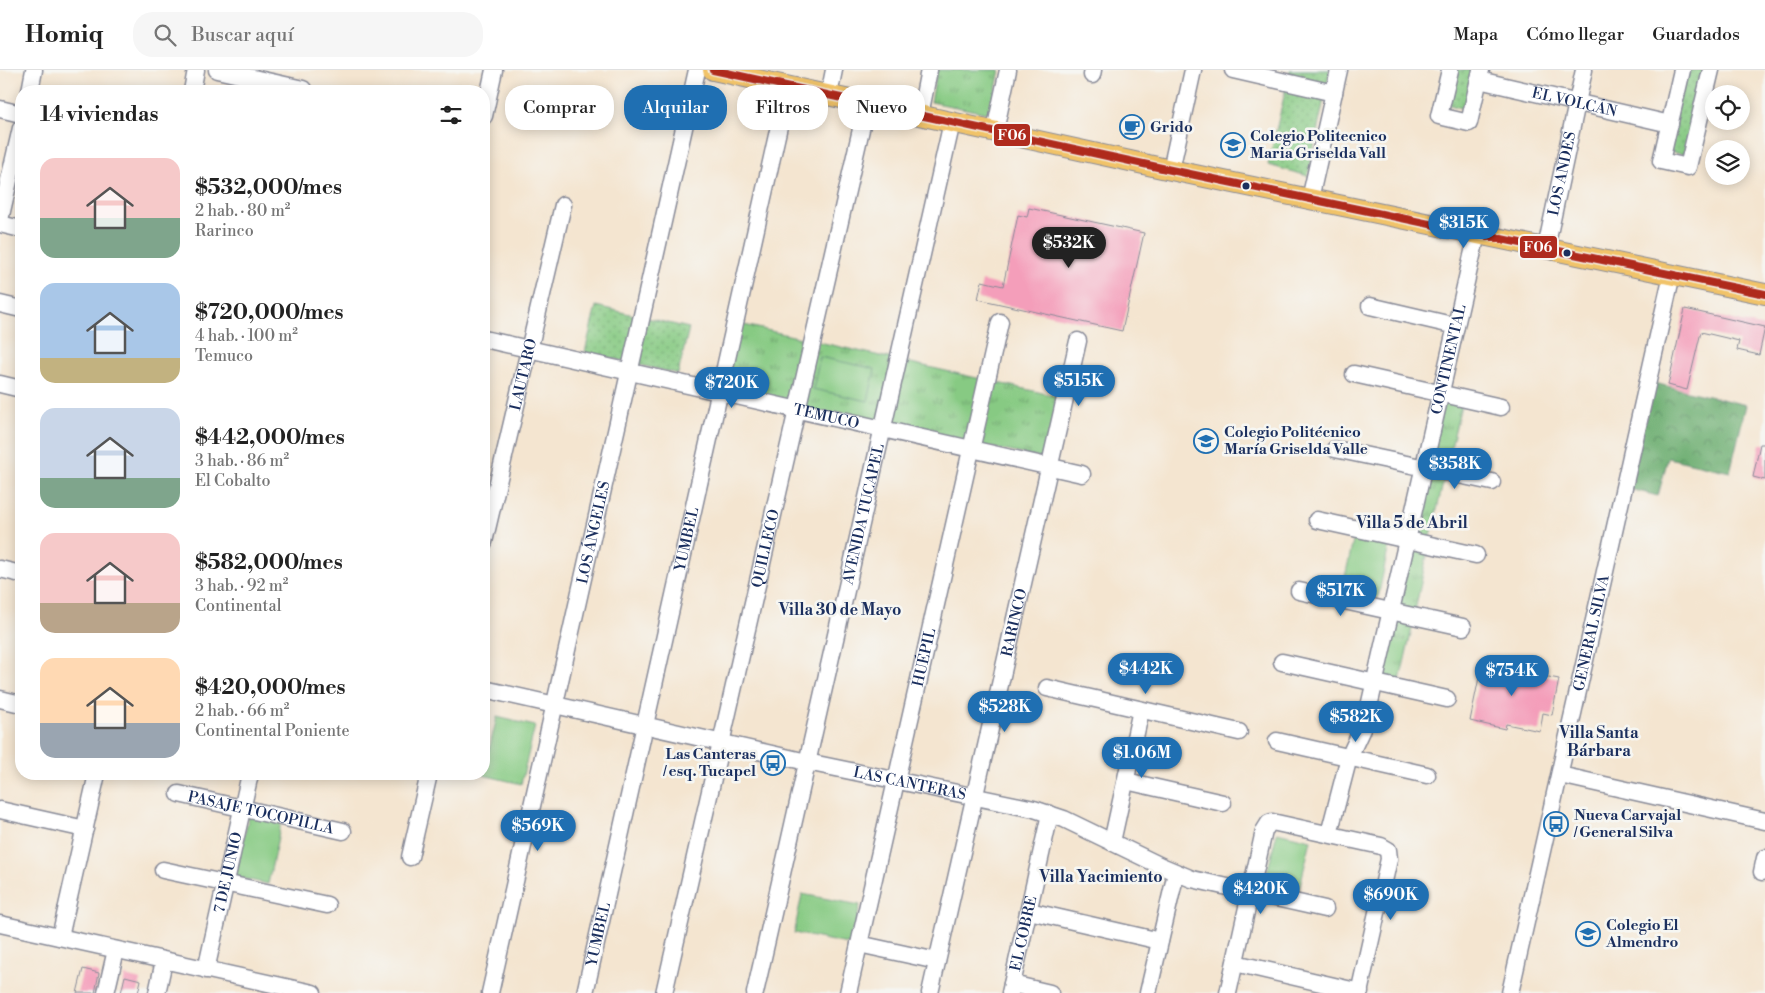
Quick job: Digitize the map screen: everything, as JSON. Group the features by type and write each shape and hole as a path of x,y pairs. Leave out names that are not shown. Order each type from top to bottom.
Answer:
{"main road":[{"path":"713,70 783,85"},
{"path":"829,95 838,97"},
{"path":"925,116 1171,170 1765,294"}],"street":[{"path":"31,85 34,70"},
{"path":"193,85 196,70"},
{"path":"217,70 285,85"},
{"path":"490,88 494,70"},
{"name":"LOS ÁNGELES","path":"490,993 697,70"},
{"path":"829,95 834,70"},
{"path":"925,90 929,70"},
{"path":"995,131 1008,70"},
{"path":"1171,170 1193,70"},
{"path":"1233,70 1334,93"},
{"path":"1310,199 1339,70"},
{"name":"EL VOLCÁN","path":"1450,70 1439,116 1469,123 1480,75 1577,103 1670,124"},
{"name":"LOS ANDES","path":"1546,248 1584,70"},
{"path":"1682,70 1661,161 1688,167 1710,70"},
{"path":"0,109 15,113"},
{"name":"AVENIDA TUCAPEL","path":"755,993 952,122"},
{"name":"YUMBEL","path":"585,993 778,130"},
{"name":"QUILLECO","path":"664,993 861,130"},
{"path":"0,220 2,200 15,151"},
{"name":"LAUTARO","path":"490,516 563,205"},
{"path":"0,224 15,228"},
{"name":"CONTINENTAL","path":"1329,834 1349,757 1366,720 1477,234"},
{"name":"GENERAL SILVA","path":"1510,993 1672,274"},
{"path":"0,304 15,308"},
{"path":"1370,306 1456,326"},
{"name":"HUÉPIL","path":"848,993 1000,322"},
{"name":"TEMUCO","path":"490,340 1082,474"},
{"name":"RARINCO","path":"930,993 1078,341"},
{"path":"1354,374 1501,407"},
{"path":"0,384 15,388"},
{"path":"1334,448 1492,482"},
{"path":"1317,520 1476,555"},
{"path":"0,569 15,573"},
{"path":"1299,591 1391,613 1463,627"},
{"path":"1282,662 1447,699"},
{"path":"1047,688 1239,732"},
{"name":"LAS CANTERAS","path":"490,690 1050,814 1192,879 1325,909"},
{"path":"0,699 15,703"},
{"path":"1112,842 1141,710"},
{"path":"1277,741 1427,775"},
{"path":"1560,775 1765,821"},
{"path":"60,937 96,780"},
{"name":"7 DE JUNIO","path":"206,970 249,780"},
{"path":"410,857 428,780"},
{"path":"1126,781 1223,803"},
{"name":"PASAJE TOCOPILLA","path":"179,794 343,830"},
{"path":"0,810 85,829"},
{"name":"EL COBRE","path":"1011,989 1050,814"},
{"path":"1228,993 1264,830 1268,823 1276,822 1381,846 1388,850 1389,859 1359,992 1235,963"},
{"path":"163,870 327,905"},
{"path":"1148,993 1176,873"},
{"path":"1029,911 1160,941"},
{"path":"0,924 314,993"},
{"path":"859,944 937,961"},
{"path":"106,993 116,950"},
{"path":"157,993 164,961"},
{"path":"1011,989 1050,993"}],"green space":[{"path":"937,70 1000,70 991,114 931,102"},
{"path":"1290,70 1330,70 1308,176 1268,165"},
{"path":"1454,70 1478,70 1469,110 1446,104"},
{"path":"1685,70 1707,70 1687,155 1666,151"},
{"path":"596,306 689,328 678,374 585,352"},
{"path":"740,324 1060,397 1046,459 724,392"},
{"path":"820,357 875,369 868,401 813,389"},
{"path":"1654,383 1746,405 1730,472 1668,458 1658,496 1629,489"},
{"path":"1444,401 1461,405 1446,469 1429,465"},
{"path":"1428,476 1444,479 1430,540 1414,537"},
{"path":"1354,537 1389,545 1378,598 1342,590"},
{"path":"1412,547 1428,550 1415,611 1399,607"},
{"path":"1396,620 1413,624 1399,685 1382,681"},
{"path":"497,717 535,726 521,784 490,777 490,746"},
{"path":"249,815 281,823 268,884 235,877"},
{"path":"1277,832 1311,840 1298,894 1264,886"},
{"path":"802,894 860,905 852,945 794,933"}],"building":[{"path":"1029,208 1144,233 1122,331 978,299 982,281 1003,286 1018,215 1027,217"},
{"path":"1685,309 1765,327 1759,355 1737,350 1739,341 1701,332 1687,390 1668,385"},
{"path":"1760,444 1765,444 1765,480 1753,477"},
{"path":"1483,658 1518,665 1517,671 1559,679 1552,715 1543,713 1540,731 1506,724 1505,729 1470,721"},
{"path":"83,969 99,973 95,993 77,993"},
{"path":"125,976 141,980 138,993 121,993"}],"transit line":[{"name":"F06","path":"713,70 1171,170 1765,294"}],"place":[{"name":"Grido","path":"1132,127"},
{"name":"Colegio Politecnico Maria Griselda Vall","path":"1233,145"},
{"name":"Colegio Politécnico María Griselda Valle","path":"1206,441"},
{"name":"Las Canteras / esq. Tucapel","path":"773,763"},
{"name":"Nueva Carvajal / General Silva","path":"1556,824"},
{"name":"Colegio El Almendro","path":"1588,934"}],"district":[{"name":"Villa 5 de Abril","path":"1412,523"},
{"name":"Villa 30 de Mayo","path":"840,610"},
{"name":"Villa Santa Bárbara","path":"1599,742"},
{"name":"Villa Yacimiento","path":"1101,877"}]}
